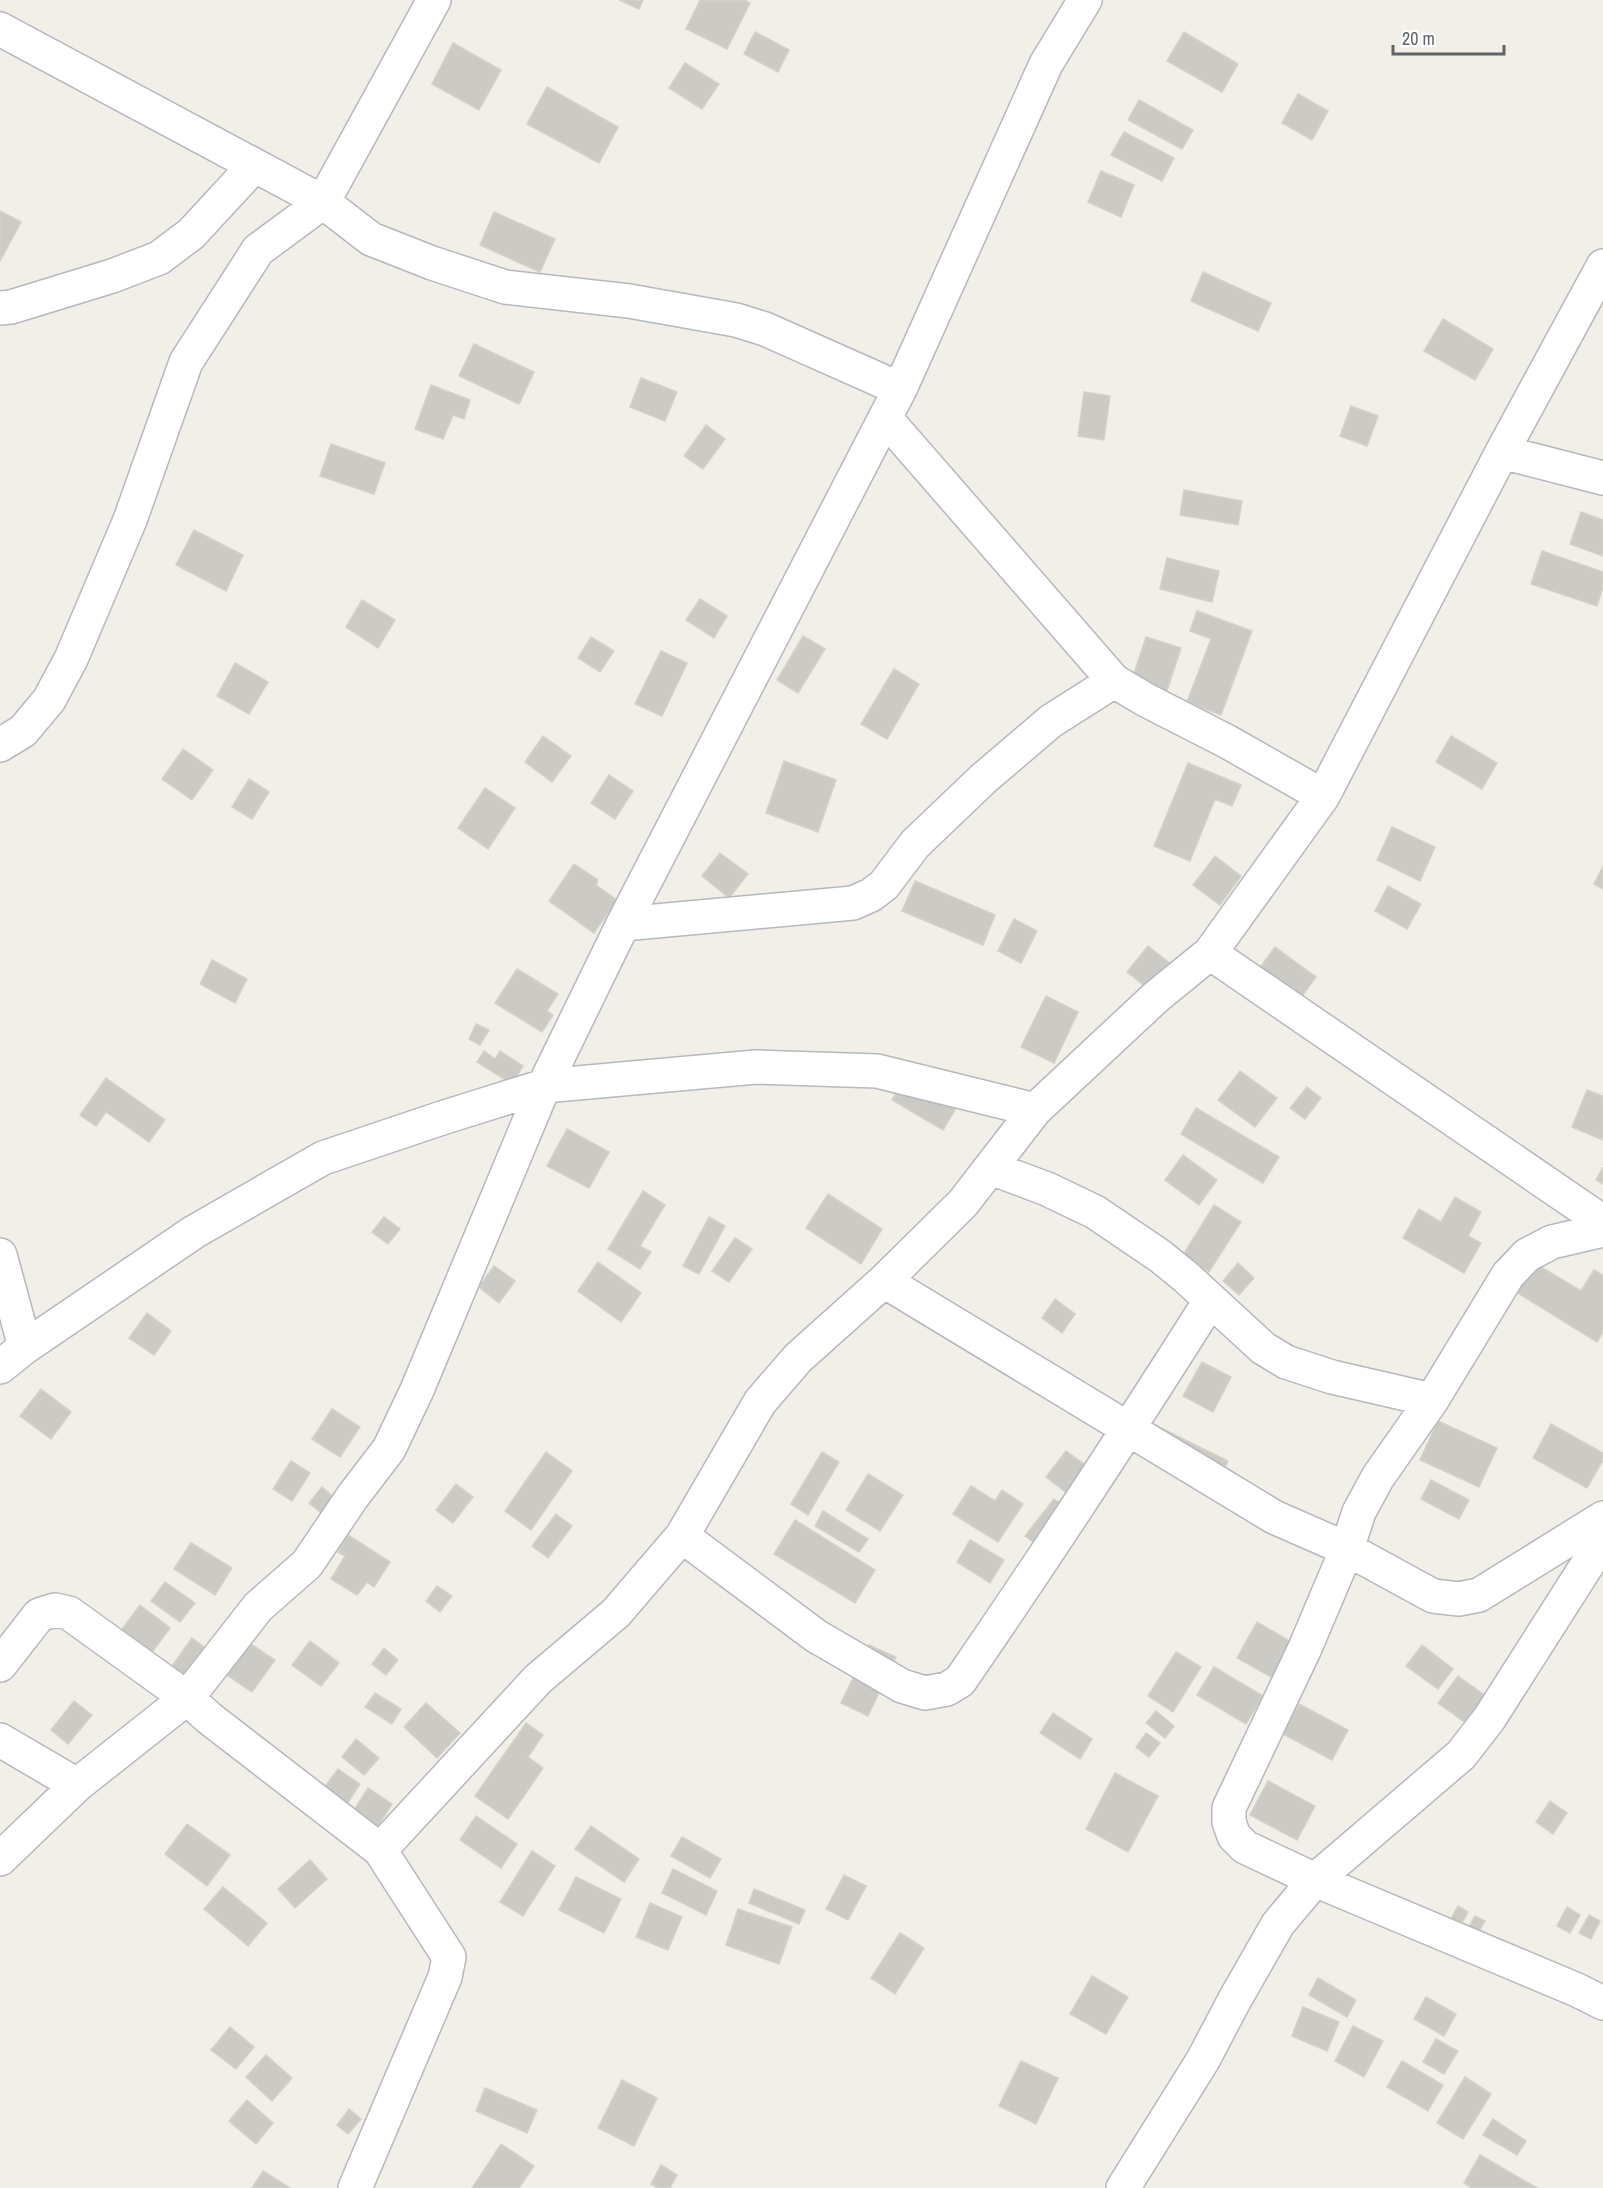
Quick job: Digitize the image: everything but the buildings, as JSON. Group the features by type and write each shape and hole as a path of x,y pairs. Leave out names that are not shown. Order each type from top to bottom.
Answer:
{"street":[{"path":"0,745 22,731 49,700 71,659 130,520 186,362 258,250 323,201 434,0"},
{"path":"0,1859 77,1785 186,1698 258,1607 307,1564 353,1496 389,1449 417,1390 544,1086 623,924 886,419 1046,64 1085,0"},
{"path":"0,29 323,201 371,238 432,263 505,287 630,301 736,320 765,329 900,389"},
{"path":"0,308 11,307 112,276 159,258 191,234 254,166"},
{"path":"380,1850 538,1679 616,1613 682,1536 760,1402 798,1358 884,1281 963,1203 1035,1110 1156,997 1210,953 1323,796 1502,452 1603,266"},
{"path":"886,419 1114,681 1323,796"},
{"path":"1502,452 1603,478"},
{"path":"623,924 853,903 871,895 884,885 915,844 983,779 1051,721 1114,681"},
{"path":"1210,953 1603,1222"},
{"path":"0,1255 12,1357 194,1232 323,1158 544,1086 756,1067 877,1071 1035,1110"},
{"path":"991,1168 1047,1189 1095,1212 1160,1256 1263,1348 1286,1362 1332,1377 1432,1400"},
{"path":"1603,1230 1552,1242 1527,1255 1508,1275 1432,1400 1378,1477 1359,1512 1347,1549 1305,1648 1229,1808 1229,1822 1234,1836 1245,1847 1315,1880 1603,2003"},
{"path":"884,1281 1274,1517 1347,1549 1433,1596 1459,1599 1479,1595 1603,1518"},
{"path":"682,1536 816,1636 902,1686 925,1693 947,1689 960,1681 1129,1430 1210,1301"},
{"path":"1123,2188 1203,2060 1278,1924 1315,1880 1461,1755 1489,1719 1603,1540"},
{"path":"0,1665 39,1615 55,1610 69,1613 186,1698 380,1850 449,1957 445,1977 355,2188"},
{"path":"0,1740 77,1785"}]}
